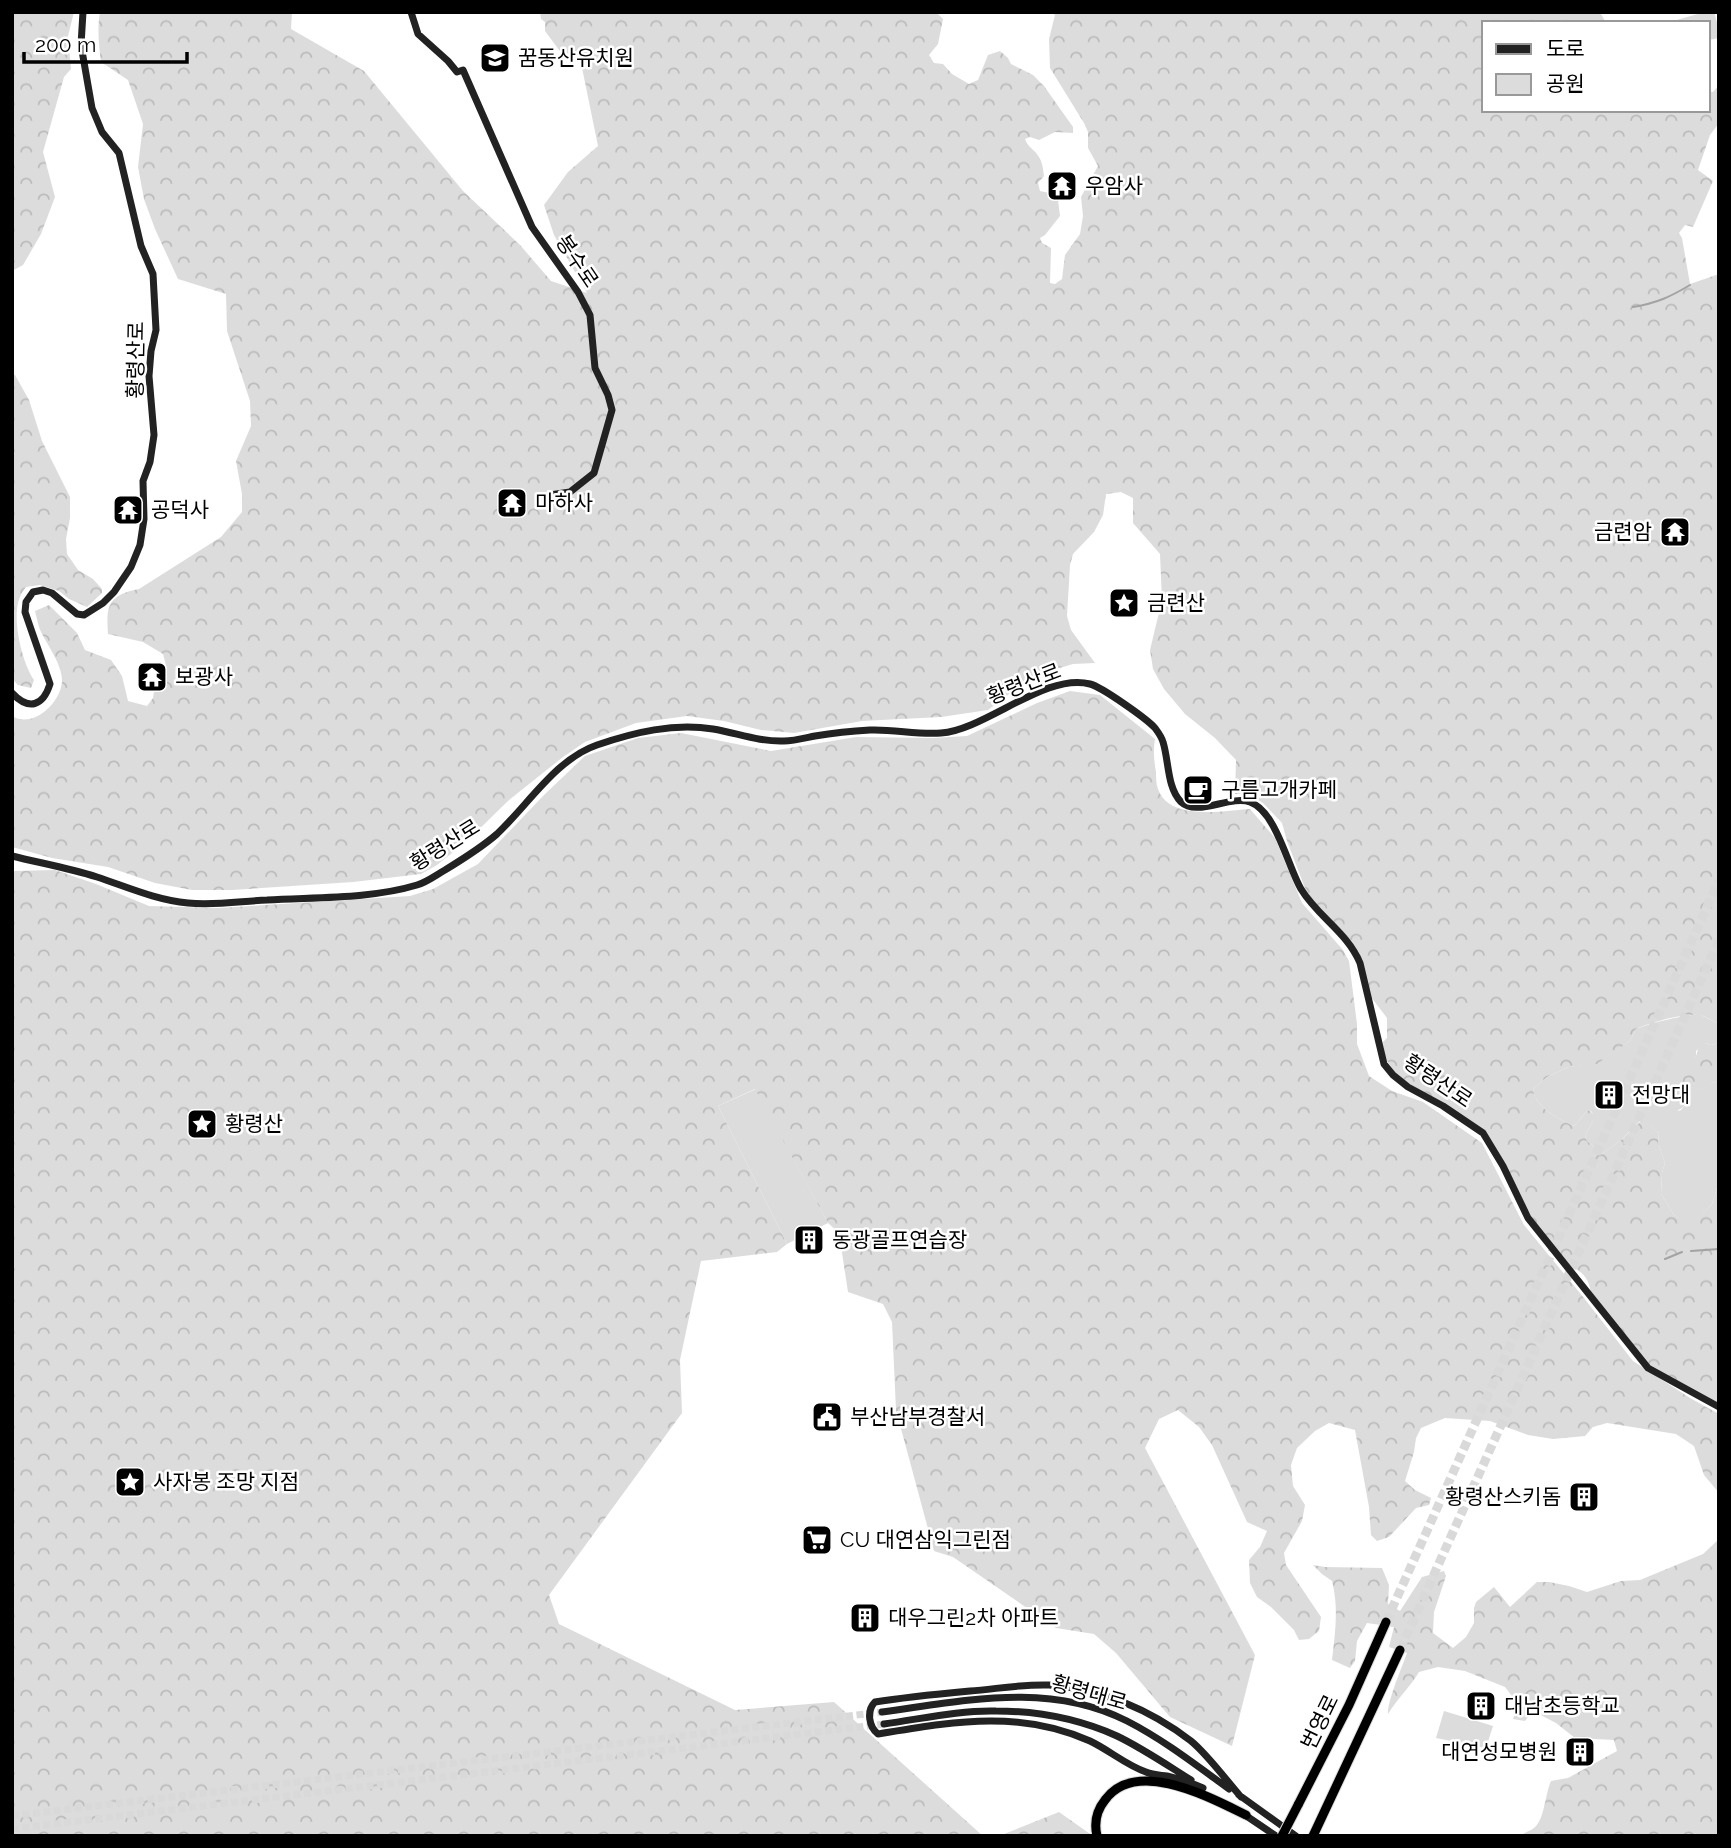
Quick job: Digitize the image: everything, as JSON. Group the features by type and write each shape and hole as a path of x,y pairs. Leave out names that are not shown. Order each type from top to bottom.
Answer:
{"highway":[{"name":"번영로","path":"1282,1836 1349,1705 1386,1622"},
{"name":"번영로","path":"1313,1836 1400,1650"},
{"path":"1097,1836 1097,1816 1102,1803 1116,1790 1133,1783 1169,1783 1211,1798 1246,1815"}],"street":[{"name":"황령산로","path":"12,693 19,701 31,705 39,702 50,684 25,612 26,602 33,592 43,590 52,593 77,614 84,615 114,592 131,567 141,538 144,519 143,481 153,446 154,423 149,376 156,330 153,274 141,246 119,153 102,132 92,108 81,45 83,12"},
{"name":"봉수로","path":"411,12 418,33 457,72 463,70 532,227 578,292 590,315 595,368 612,410 594,473 570,492 550,495"},
{"name":"황령산로","path":"12,856 97,877 153,896 190,903 372,894 420,884 470,855 498,833 533,794 572,759 597,745 652,729 686,726 759,740 785,741 872,730 940,733 962,729 1057,685 1090,684 1154,727 1162,739 1173,788 1178,799 1187,806 1199,807 1237,800 1250,802 1261,808 1274,826 1301,889 1317,911 1346,938 1355,951 1384,1064 1408,1087 1443,1106 1483,1133 1503,1166 1528,1218 1648,1368 1719,1407"},
{"path":"1203,1788 1143,1771 1090,1741 1048,1726 1000,1720 878,1734 873,1728 870,1711 874,1702 1027,1686 1063,1686 1104,1695 1166,1725 1193,1743 1241,1797"},
{"name":"황령대로","path":"882,1712 1002,1697 1035,1696 1099,1710 1125,1720 1180,1754 1296,1836"},
{"name":"황령대로","path":"884,1724 994,1710 1036,1713 1080,1722 1118,1736 1151,1755 1276,1836"},
{"path":"1180,1754 1193,1753 1193,1743"},
{"path":"1143,1771 1151,1769 1154,1764 1151,1755"}],"green space":[{"path":"12,12 74,12 68,36 71,69 64,77 43,152 55,197 41,234 23,265 12,271"},
{"path":"100,12 292,12 291,29 364,71 463,191 520,245 551,281 587,293 554,235 544,205 568,172 598,146 581,63 565,58 545,31 545,22 541,19 540,12 936,12 943,19 938,44 929,55 934,63 943,64 952,74 969,84 978,80 988,55 1000,51 1011,64 1033,75 1044,86 1073,127 1073,133 1055,132 1039,140 1030,137 1025,139 1042,164 1044,176 1038,183 1040,191 1057,192 1060,216 1040,238 1042,243 1051,248 1050,283 1055,284 1062,279 1065,255 1080,234 1083,216 1081,197 1098,166 1088,148 1088,132 1084,123 1050,68 1049,39 1055,15 1052,12 1600,12 1605,21 1482,21 1482,112 1710,112 1710,91 1713,92 1719,85 1719,123 1710,135 1698,170 1713,181 1693,227 1685,225 1679,233 1690,284 1719,274 1719,1024 1703,1016 1692,1015 1649,1024 1636,1029 1630,1041 1597,1064 1568,1067 1547,1077 1533,1089 1543,1107 1574,1126 1590,1111 1593,1121 1585,1135 1587,1141 1602,1154 1642,1120 1659,1133 1658,1143 1665,1163 1661,1194 1674,1215 1691,1224 1712,1204 1719,1182 1719,1405 1650,1366 1591,1295 1585,1277 1569,1266 1533,1220 1491,1141 1396,1074 1385,1058 1383,1042 1387,1038 1387,1018 1371,997 1359,952 1313,901 1305,888 1282,823 1263,803 1247,793 1235,794 1236,760 1215,738 1185,714 1164,689 1153,669 1150,650 1162,600 1160,554 1133,523 1133,498 1121,492 1106,494 1103,515 1094,532 1073,554 1070,565 1067,616 1071,630 1095,663 1073,664 1053,670 1013,691 988,710 941,717 862,721 794,733 761,730 687,716 636,723 585,742 563,757 509,800 467,841 421,874 353,882 192,890 155,883 108,867 52,858 12,847 12,716 28,719 44,712 56,698 62,682 58,663 40,630 35,611 49,605 77,633 85,650 111,660 122,676 128,701 147,706 153,698 155,685 167,669 163,654 143,642 108,634 111,603 121,595 139,589 221,537 242,512 242,494 236,461 251,426 250,401 227,331 226,294 178,279 144,199 138,167 143,124 128,80 101,62 98,31"},
{"path":"1714,12 1719,38 1710,40 1710,21 1673,21"},
{"path":"12,374 29,400 42,441 70,497 67,554 78,570 93,579 102,589 102,593 87,607 59,591 40,585 26,587 20,596 17,628 22,652 34,680 31,688 18,685 12,679"},
{"name":"황령산","path":"1070,691 1100,695 1155,739 1157,787 1164,799 1173,806 1198,812 1250,809 1275,838 1302,903 1343,950 1349,961 1357,1044 1369,1076 1392,1091 1423,1102 1482,1143 1524,1225 1633,1361 1719,1414 1719,1493 1704,1475 1694,1446 1676,1434 1607,1423 1593,1427 1585,1436 1553,1439 1528,1435 1490,1421 1445,1418 1421,1428 1405,1481 1431,1498 1429,1505 1416,1508 1389,1537 1377,1541 1371,1535 1369,1507 1355,1430 1329,1423 1315,1431 1297,1448 1291,1465 1293,1486 1305,1505 1302,1521 1284,1553 1286,1565 1321,1617 1319,1631 1309,1639 1299,1640 1294,1630 1257,1597 1250,1583 1249,1560 1260,1547 1267,1531 1247,1522 1212,1445 1199,1427 1178,1410 1159,1419 1145,1448 1255,1655 1232,1746 1170,1717 1116,1653 1094,1634 1056,1628 953,1557 934,1551 896,1410 892,1322 883,1304 848,1292 839,1233 828,1223 755,1089 718,1106 787,1244 777,1252 701,1261 680,1360 682,1413 549,1595 559,1624 735,1710 834,1702 983,1836 12,1836 12,871 55,870 149,906 218,908 410,896 433,889 478,864 585,756 638,738 681,733 771,751 856,737 967,736 1037,703"},
{"path":"1699,1014 1719,1024 1719,1043 1705,1043 1696,1051 1678,1111 1694,1093 1713,1082 1719,1084 1719,1182 1712,1204 1691,1225 1674,1215 1661,1194 1665,1163 1658,1143 1659,1133 1641,1120 1602,1154 1587,1141 1585,1135 1593,1121 1591,1111 1587,1111 1574,1126 1543,1107 1533,1089 1547,1077 1568,1067 1597,1063 1630,1041 1636,1029"},
{"path":"1704,1037 1705,1043 1719,1043 1719,1084 1713,1082 1697,1092 1679,1110 1665,1108 1661,1096 1668,1082 1696,1056"},
{"path":"756,1089 828,1223 787,1244 718,1106"},
{"path":"1719,1539 1719,1836 1519,1836 1538,1824 1551,1781 1568,1778 1617,1751 1614,1740 1575,1738 1556,1723 1533,1711 1525,1721 1513,1719 1518,1704 1505,1687 1465,1671 1438,1667 1419,1672 1388,1714 1392,1693 1407,1653 1389,1647 1394,1627 1367,1623 1357,1641 1355,1661 1350,1668 1332,1660 1336,1620 1332,1581 1313,1565 1382,1568 1389,1585 1388,1604 1400,1611 1422,1577 1444,1571 1446,1576 1434,1612 1433,1633 1453,1648 1466,1637 1474,1623 1476,1602 1494,1587 1510,1607 1537,1582 1569,1586 1587,1592 1621,1581 1640,1580 1703,1554"},
{"path":"1444,1711 1493,1726 1486,1748 1436,1738"},
{"path":"1059,1812 1093,1836 999,1836"}],"waterway":[{"path":"1633,307 1663,299 1690,285"},
{"path":"1691,1251 1719,1249"},
{"path":"1665,1259 1682,1252"}],"tunnel":[{"path":"1386,1622 1719,880"},
{"path":"1400,1650 1719,940"},
{"path":"12,1816 882,1712"},
{"path":"12,1829 884,1724"}],"place":[{"name":"꿈동산유치원","path":"495,58"},
{"name":"우암사","path":"1062,186"},
{"name":"마하사","path":"512,503"},
{"name":"공덕사","path":"128,510"},
{"name":"금련암","path":"1675,532"},
{"name":"금련산","path":"1124,603"},
{"name":"보광사","path":"152,677"},
{"name":"구름고개카페","path":"1198,790"},
{"name":"전망대","path":"1609,1095"},
{"name":"황령산","path":"202,1124"},
{"name":"동광골프연습장","path":"809,1240"},
{"name":"부산남부경찰서","path":"827,1417"},
{"name":"사자봉 조망 지점","path":"130,1482"},
{"name":"황령산스키돔","path":"1584,1497"},
{"name":"CU 대연삼익그린점","path":"817,1540"},
{"name":"대우그린2차 아파트","path":"865,1618"},
{"name":"대남초등학교","path":"1481,1706"},
{"name":"대연성모병원","path":"1580,1752"}]}
